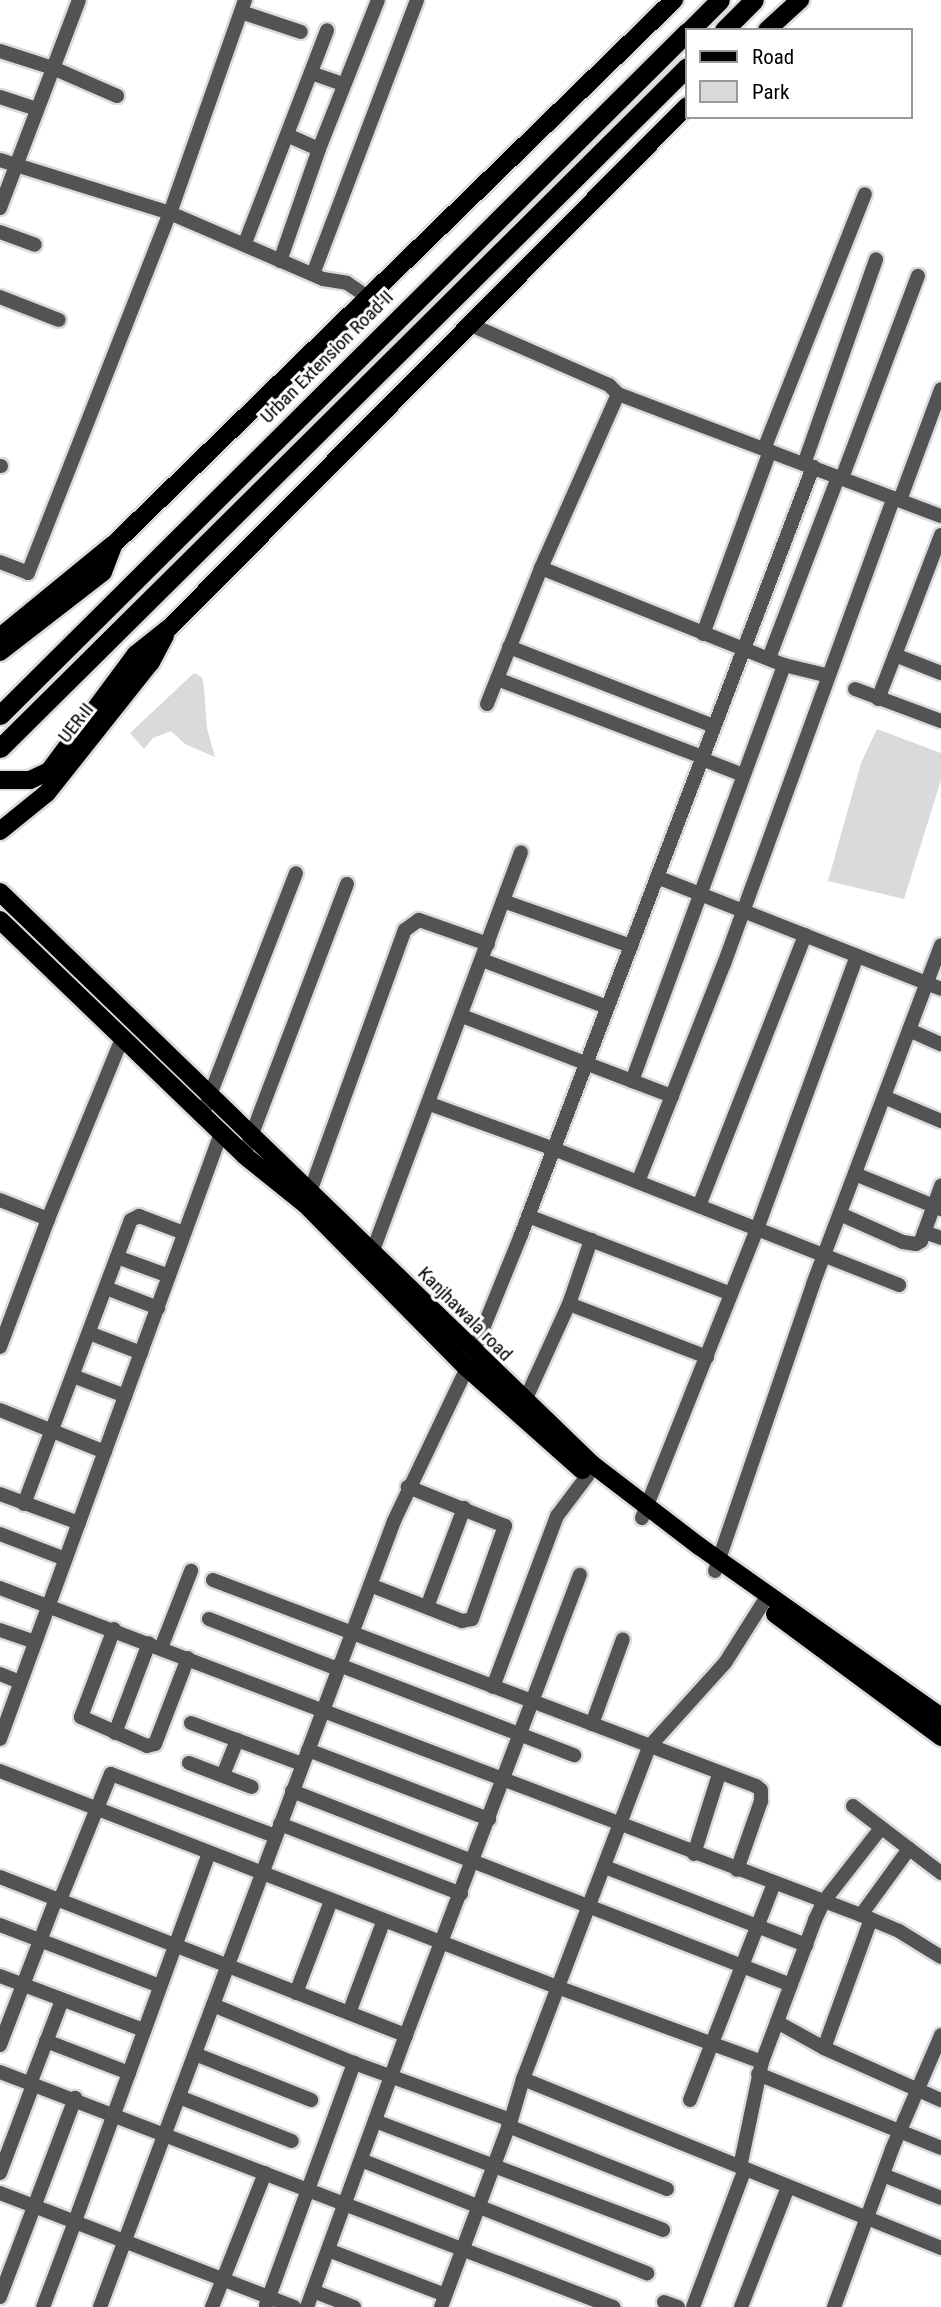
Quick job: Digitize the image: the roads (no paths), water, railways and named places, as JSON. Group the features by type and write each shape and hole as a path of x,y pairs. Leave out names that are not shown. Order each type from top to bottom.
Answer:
{"highway":[{"name":"Urban Extension Road-II","path":"692,28 720,0"},
{"path":"726,28 754,0"},
{"name":"Urban Extension Road-II","path":"0,715 685,35"},
{"path":"0,748 685,69"}],"main road":[{"path":"0,637 114,544 674,0"},
{"path":"769,28 800,0"},
{"path":"0,780 30,780 49,771 136,654 170,627 685,108"},
{"path":"0,652 103,572 114,544"},
{"name":"UER II","path":"0,831 47,793 151,662 170,627"},
{"name":"Kanjhawala road","path":"0,892 211,1094 369,1259 588,1475 717,1565 941,1737"},
{"name":"Kanjhawala road","path":"0,920 244,1155 308,1197"},
{"name":"Kanjhawala road","path":"521,1408 592,1464 644,1512"},
{"name":"Kanjhawala road","path":"764,1600 941,1717"}],"street":[{"path":"0,208 79,0"},
{"path":"280,261 343,84 378,0"},
{"path":"313,274 416,0"},
{"path":"0,562 28,573 170,213 243,6 301,32"},
{"path":"245,243 327,30"},
{"path":"0,51 53,68 117,96"},
{"path":"311,72 343,84"},
{"path":"0,97 37,109"},
{"path":"287,135 319,149"},
{"path":"0,160 170,213 245,243 323,279 347,283 368,297"},
{"path":"703,634 767,450 865,194"},
{"path":"0,232 35,245"},
{"path":"100,2307 321,1709 408,1487 470,1360 587,1063 743,648 808,465 876,259"},
{"path":"769,658 918,276"},
{"path":"0,297 59,320"},
{"path":"471,325 609,385 618,394 941,516"},
{"path":"638,1182 743,911 829,676 941,389"},
{"path":"486,704 541,568 618,394"},
{"path":"878,699 941,536"},
{"path":"541,568 784,665 829,676"},
{"path":"509,647 714,726"},
{"path":"895,655 941,673"},
{"path":"632,1081 784,665"},
{"path":"497,679 743,775"},
{"path":"855,689 941,721"},
{"path":"369,1259 430,1104 521,852"},
{"path":"203,1113 296,873"},
{"path":"657,877 941,989"},
{"path":"244,1155 347,884"},
{"path":"503,901 631,946"},
{"path":"308,1197 409,925 419,920 488,944"},
{"path":"699,1206 805,935"},
{"path":"717,1565 824,1255 941,947"},
{"path":"644,1512 757,1229 857,956"},
{"path":"482,960 607,1007"},
{"path":"462,1016 672,1096"},
{"path":"909,1030 941,1044"},
{"path":"0,1347 48,1219 122,1039"},
{"path":"884,1097 941,1121"},
{"path":"430,1104 554,1149 899,1285"},
{"path":"2,1728 221,1133"},
{"path":"855,1174 937,1207"},
{"path":"839,1214 910,1245 921,1241 937,1207 941,1186"},
{"path":"0,1200 48,1219"},
{"path":"24,1504 131,1220 135,1216 184,1234"},
{"path":"528,1216 731,1294"},
{"path":"924,1232 941,1238"},
{"path":"521,1408 569,1304 591,1240"},
{"path":"117,1257 169,1276"},
{"path":"106,1288 158,1308"},
{"path":"569,1304 707,1357"},
{"path":"89,1333 141,1353"},
{"path":"73,1376 125,1396"},
{"path":"0,1410 105,1452"},
{"path":"493,1687 557,1516 588,1475"},
{"path":"370,1585 467,1622 472,1619 477,1607 505,1528 502,1523 408,1487"},
{"path":"0,1494 79,1523"},
{"path":"427,1607 464,1508"},
{"path":"0,1534 65,1559"},
{"path":"115,1733 191,1571"},
{"path":"307,2307 406,2035 444,1941 580,1575"},
{"path":"214,1580 719,1774 748,1782 762,1794 737,1870"},
{"path":"0,1588 114,1629 694,1854 866,1917 941,1957"},
{"path":"328,2250 443,2301 510,2123 557,1987 590,1908 649,1747 725,1663 764,1600"},
{"path":"209,1619 573,1755"},
{"path":"114,1629 80,1717 115,1733 147,1745 155,1744 188,1658"},
{"path":"0,1630 34,1642"},
{"path":"592,1724 623,1639"},
{"path":"0,1674 20,1682"},
{"path":"191,1723 302,1764"},
{"path":"223,1776 237,1740"},
{"path":"308,1749 489,1819"},
{"path":"189,1763 252,1787"},
{"path":"0,1771 95,1810 712,2044 941,2148"},
{"path":"0,2045 4,2025 25,1986 108,1777 115,1774 461,1894"},
{"path":"694,1854 719,1774"},
{"path":"292,1791 791,1985"},
{"path":"853,1806 941,1873"},
{"path":"693,2307 742,2168 760,2068 806,1945 824,1901 881,1828"},
{"path":"824,2048 866,1917 909,1849"},
{"path":"43,2307 209,1853"},
{"path":"605,1867 806,1945"},
{"path":"0,1877 406,2035"},
{"path":"690,2100 774,1883"},
{"path":"296,1993 331,1900"},
{"path":"349,2013 384,1920"},
{"path":"0,1925 160,1986"},
{"path":"0,1976 144,2030"},
{"path":"0,2173 62,2000"},
{"path":"213,2005 510,2123 667,2189"},
{"path":"777,2022 824,2048 941,2100"},
{"path":"834,2307 900,2131 941,2035"},
{"path":"46,2041 129,2073"},
{"path":"195,2054 311,2100"},
{"path":"267,2303 354,2063"},
{"path":"0,2072 75,2098 613,2307"},
{"path":"523,2079 941,2248"},
{"path":"0,2297 75,2098"},
{"path":"179,2098 292,2141"},
{"path":"375,2121 663,2230"},
{"path":"361,2160 647,2273"},
{"path":"212,2307 265,2173"},
{"path":"883,2175 941,2198"},
{"path":"741,2307 788,2187"},
{"path":"0,2193 222,2279 267,2303 294,2307"},
{"path":"313,2291 354,2307"}]}
